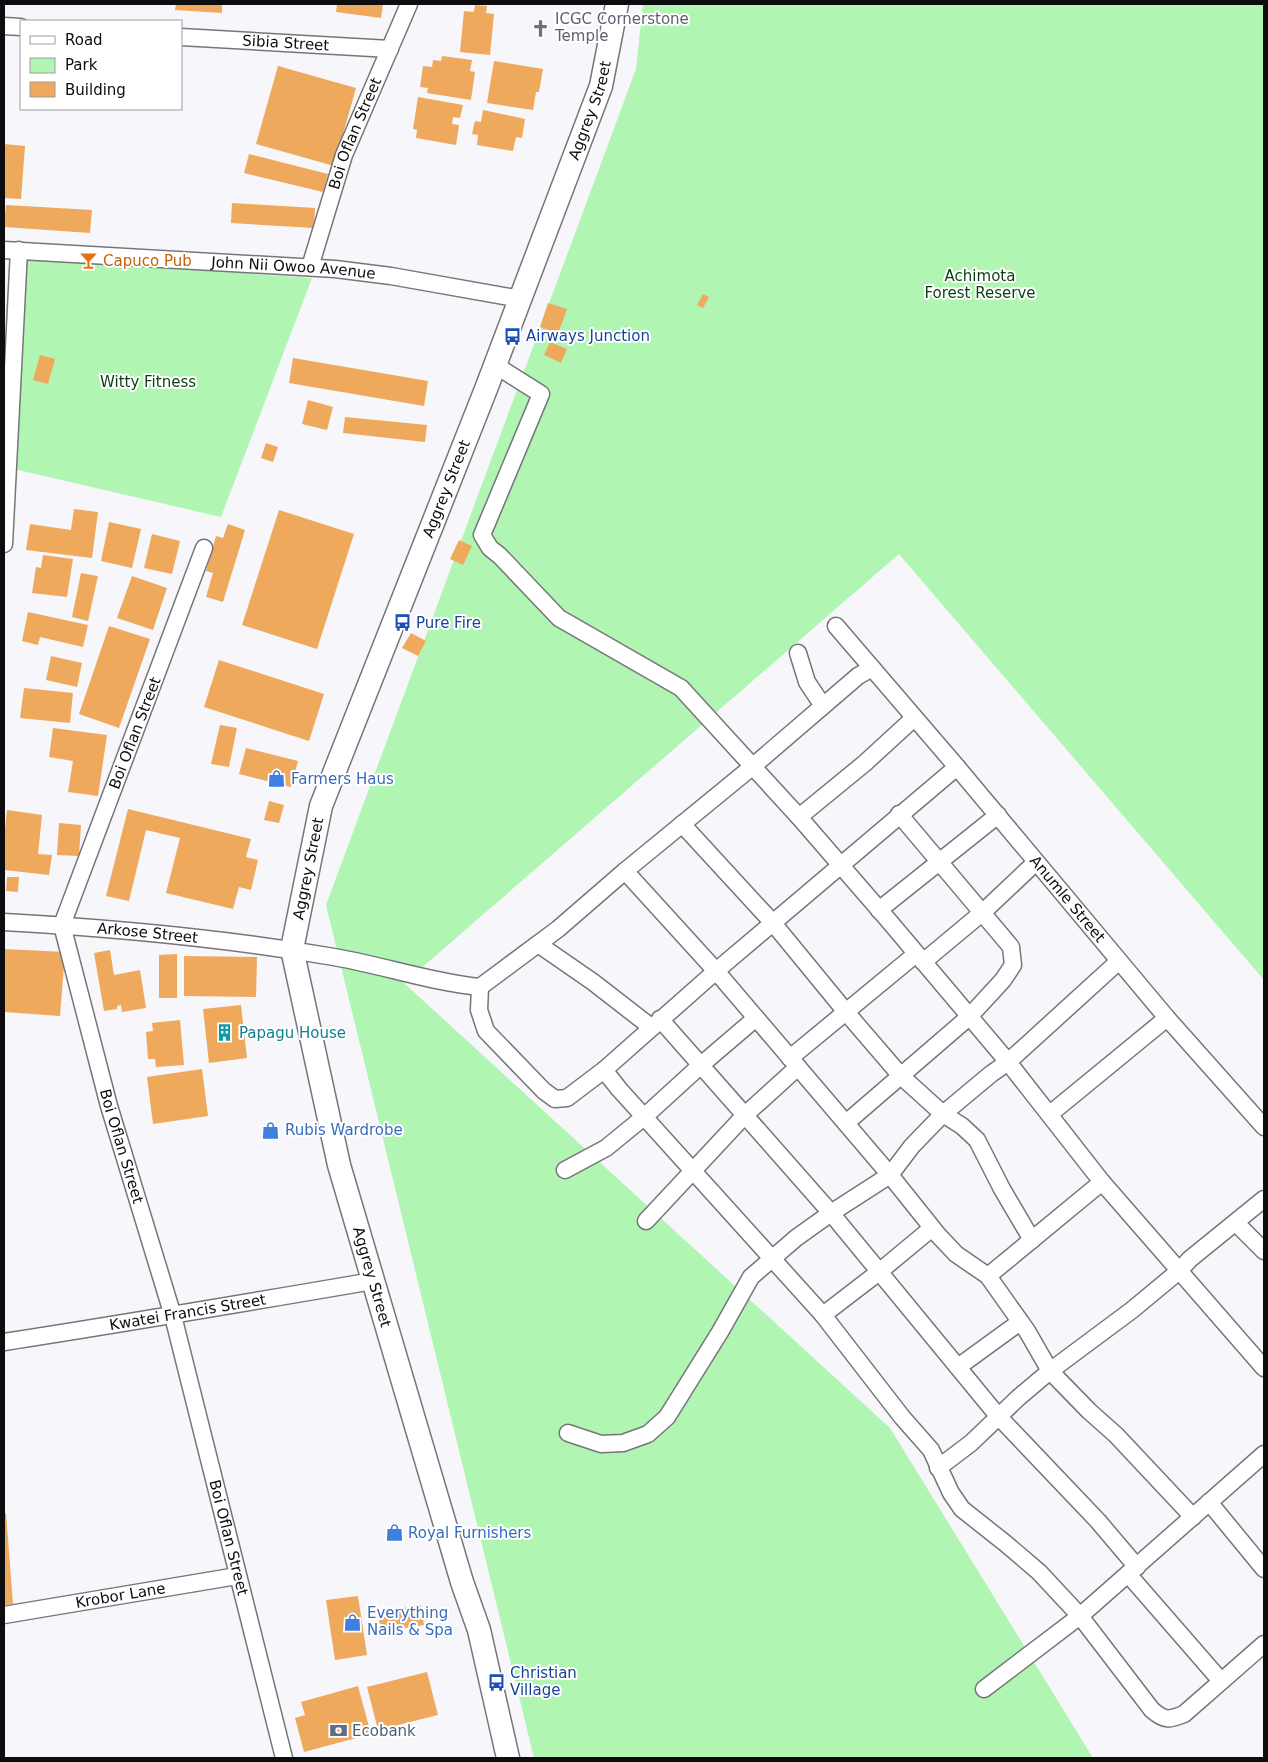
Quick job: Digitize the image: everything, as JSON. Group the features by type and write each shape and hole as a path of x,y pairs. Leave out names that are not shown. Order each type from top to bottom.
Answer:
{"main road":[{"name":"Aggrey Street","path":"502,1757 479,1630 462,1582 339,1166 292,950 321,806 496,365 601,86 617,4"}],"street":[{"name":"Boi Oflan Street","path":"310,266 344,155 408,4"},
{"path":"4,26 20,27"},
{"name":"Sibia Street","path":"182,37 390,49"},
{"name":"John Nii Owoo Avenue","path":"12,250 310,266 391,276 521,299"},
{"path":"4,544 12,250"},
{"path":"496,365 541,394 482,535 490,548 500,556 559,618 681,688 799,817 879,910 1008,1062 1102,1182 1264,1368"},
{"name":"Boi Oflan Street","path":"204,548 62,925 110,1106 173,1316 284,1758"},
{"name":"Anumle Street","path":"836,626 957,766 1119,961 1264,1127"},
{"path":"798,653 807,682 823,706"},
{"path":"872,668 858,676 752,767 538,944 480,987 479,1010 486,1031 527,1074 555,1099 567,1098 604,1070 716,971 957,766"},
{"path":"799,817 865,763 914,718"},
{"path":"846,1123 969,1017 1004,980 1013,965 1011,947 900,814"},
{"path":"879,910 998,815"},
{"path":"682,824 773,923 901,1076 943,1114 962,1126 977,1140 1032,1240"},
{"path":"646,1221 794,1062 846,1012 983,912 1036,862"},
{"path":"625,871 716,971 890,1175 932,1228 956,1254 988,1276 1020,1322 1050,1371 1089,1411 1116,1435 1193,1517"},
{"name":"Arkose Street","path":"4,922 146,932 292,950 363,962 463,986 480,987"},
{"path":"538,944 656,1023 701,1065 831,1213 998,1416 1098,1522 1133,1571 1221,1681"},
{"path":"568,1433 601,1444 623,1443 648,1434 667,1417 720,1332 751,1276 796,1238 890,1175 912,1146 943,1114 1008,1062 1119,961"},
{"path":"565,1170 606,1148 756,1018"},
{"path":"1050,1114 1168,1018"},
{"path":"604,1070 644,1117 823,1315 886,1397 931,1450 951,1493 962,1509 1039,1572 1080,1616 1152,1710 1162,1718 1172,1719 1184,1714 1264,1644"},
{"path":"988,1276 1102,1182"},
{"path":"938,1468 971,1443 998,1416 1050,1371 1132,1310 1179,1271 1190,1259 1264,1199"},
{"path":"1236,1222 1264,1251"},
{"path":"823,1315 932,1228"},
{"name":"Kwatei Francis Street","path":"4,1342 173,1316 373,1281"},
{"path":"958,1367 1020,1322"},
{"path":"984,1689 1080,1616 1264,1454"},
{"path":"1209,1502 1264,1569"},
{"name":"Krobor Lane","path":"4,1615 237,1576"}],"green space":[{"name":"Achimota Forest Reserve","path":"643,4 1264,4 1264,980 899,554 404,983 890,1428 1093,1758 534,1758 326,905 636,69"},
{"name":"Witty Fitness","path":"26,258 312,278 221,517 14,469"}],"building":[{"path":"176,4 222,4 222,13 175,10"},
{"path":"337,4 383,4 381,18 336,12"},
{"path":"475,5 487,6 486,13 494,14 490,55 460,52 464,11 474,12"},
{"path":"442,56 472,60 470,71 475,72 471,100 427,93 428,88 420,87 423,66 432,67 433,60 441,61"},
{"path":"494,61 543,69 539,92 536,92 533,110 487,103"},
{"path":"278,66 356,88 334,166 256,144"},
{"path":"418,97 463,105 460,118 453,117 452,124 459,125 456,145 416,138 417,130 413,129"},
{"path":"483,110 525,119 522,138 516,137 513,151 477,145 478,135 472,134 475,121 481,122"},
{"path":"4,144 25,146 21,199 4,198"},
{"path":"249,154 328,174 323,192 244,173"},
{"path":"232,203 315,208 314,228 231,223"},
{"path":"6,205 92,210 90,233 4,227"},
{"path":"703,294 709,297 703,308 697,305"},
{"path":"548,303 567,309 558,334 540,327"},
{"path":"550,342 567,349 561,363 544,355"},
{"path":"40,355 55,359 48,384 33,380"},
{"path":"293,358 428,381 424,406 289,383"},
{"path":"308,400 333,407 327,430 302,424"},
{"path":"345,417 427,425 425,442 343,433"},
{"path":"266,443 278,447 273,462 261,458"},
{"path":"74,509 98,512 92,558 26,550 30,524 71,530"},
{"path":"279,510 354,534 317,649 242,625"},
{"path":"109,522 141,529 132,568 101,561"},
{"path":"228,524 245,530 223,602 206,597 213,573 206,571 216,536 223,538"},
{"path":"152,534 180,541 172,574 144,568"},
{"path":"459,540 472,546 463,565 450,559"},
{"path":"43,555 73,559 67,597 32,593 36,567 41,568"},
{"path":"81,573 98,576 88,621 72,617"},
{"path":"132,576 167,588 153,630 117,618"},
{"path":"28,612 88,625 83,647 40,637 38,645 22,641"},
{"path":"109,626 150,639 119,728 79,714"},
{"path":"411,633 426,641 418,656 402,648"},
{"path":"51,656 82,663 77,687 46,680"},
{"path":"219,660 324,694 309,741 204,707"},
{"path":"24,688 73,693 70,723 20,718"},
{"path":"220,725 237,728 229,767 211,764"},
{"path":"53,728 107,735 98,796 68,792 73,761 49,757"},
{"path":"246,748 298,761 291,787 239,774"},
{"path":"269,801 284,805 279,823 264,820"},
{"path":"128,809 251,839 246,857 258,860 251,890 239,887 233,909 166,893 180,838 146,830 129,901 106,896"},
{"path":"7,810 42,815 38,854 52,855 49,875 4,870 4,839"},
{"path":"59,823 81,825 79,856 57,855"},
{"path":"7,877 19,877 18,892 6,891"},
{"path":"4,949 65,952 60,1016 4,1012"},
{"path":"110,950 114,975 140,970 146,1008 122,1012 121,1005 117,1006 117,1009 104,1011 94,953"},
{"path":"177,954 177,998 159,998 159,955"},
{"path":"184,956 257,957 256,997 184,996"},
{"name":"Papagu House","path":"241,1005 247,1058 209,1063 203,1009"},
{"path":"180,1020 184,1065 156,1067 155,1059 148,1059 146,1032 153,1031 152,1023"},
{"path":"202,1069 208,1116 153,1124 147,1077"},
{"path":"6,1513 13,1604 4,1605 4,1514"},
{"path":"358,1596 367,1655 335,1660 326,1600"},
{"path":"421,1605 424,1625 381,1632 378,1612"},
{"path":"427,1672 438,1715 378,1730 367,1687"},
{"path":"358,1686 371,1734 304,1752 295,1718 305,1715 301,1702"}],"place":[{"name":"ICGC Cornerstone Temple","path":"541,28"},
{"name":"Capuco Pub","path":"89,261"},
{"name":"Airways Junction","path":"512,336"},
{"name":"Pure Fire","path":"402,623"},
{"name":"Farmers Haus","path":"277,779"},
{"name":"Papagu House","path":"225,1033"},
{"name":"Rubis Wardrobe","path":"271,1130"},
{"name":"Royal Furnishers","path":"394,1533"},
{"name":"Everything Nails & Spa","path":"353,1622"},
{"name":"Christian Village","path":"496,1682"},
{"name":"Ecobank","path":"338,1731"}]}
